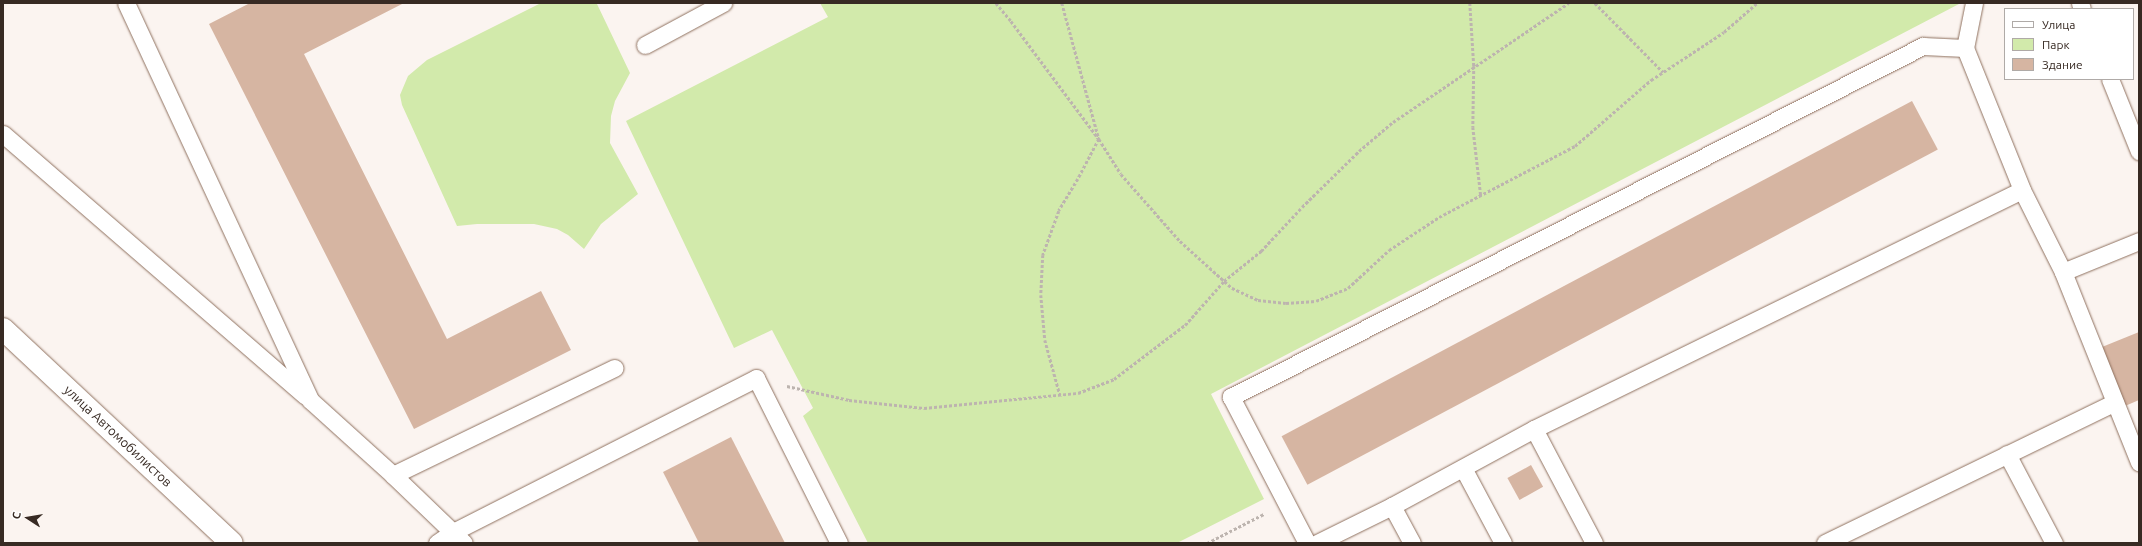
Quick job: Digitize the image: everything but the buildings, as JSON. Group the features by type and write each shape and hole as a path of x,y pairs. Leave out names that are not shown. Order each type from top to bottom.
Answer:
{"street":[{"name":"улица Автомобилистов","path":"3,328 232,543"}],"lane":[{"path":"126,3 310,400"},
{"path":"645,45 723,3"},
{"path":"1974,3 1964,48 2022,190 2063,272 2138,456"},
{"path":"1307,543 1231,397 1923,46 1964,48"},
{"path":"2110,80 2139,151"},
{"path":"3,134 310,400 393,475 459,538"},
{"path":"1317,543 1392,506 1534,429 2022,190"},
{"path":"2063,272 2139,241"},
{"path":"393,475 614,368"},
{"path":"437,543 459,538 756,378 839,543"},
{"path":"1825,543 2115,402"},
{"path":"1534,429 1594,543"},
{"path":"2007,454 2054,543"},
{"path":"1462,468 1503,543"},
{"path":"1392,506 1412,543"}],"path":[{"path":"996,3 1099,138 1121,174 1180,241 1232,288 1258,300 1286,303 1316,301 1348,288 1389,250 1440,217 1575,146 1650,80 1724,32 1757,3"},
{"path":"1060,395 1045,340 1041,295 1043,255 1059,211 1078,180 1099,138 1062,3"},
{"path":"1470,3 1474,66 1473,127 1481,196"},
{"path":"756,378 849,400 924,408 1078,393 1114,379 1185,325 1224,281 1261,251 1307,202 1360,151 1393,122 1569,3"},
{"path":"1594,3 1663,72"},
{"path":"1207,543 1265,514 1268,519"}],"green space":[{"path":"541,3 597,4 630,73 615,101 611,116 610,143 638,194 601,224 584,249 568,235 557,229 534,224 477,224 457,226 402,105 400,95 408,76 427,60"},
{"path":"820,3 1959,4 1211,394 1264,499 1177,543 868,543 803,416 813,408 772,330 734,348 626,121 828,17"}]}
